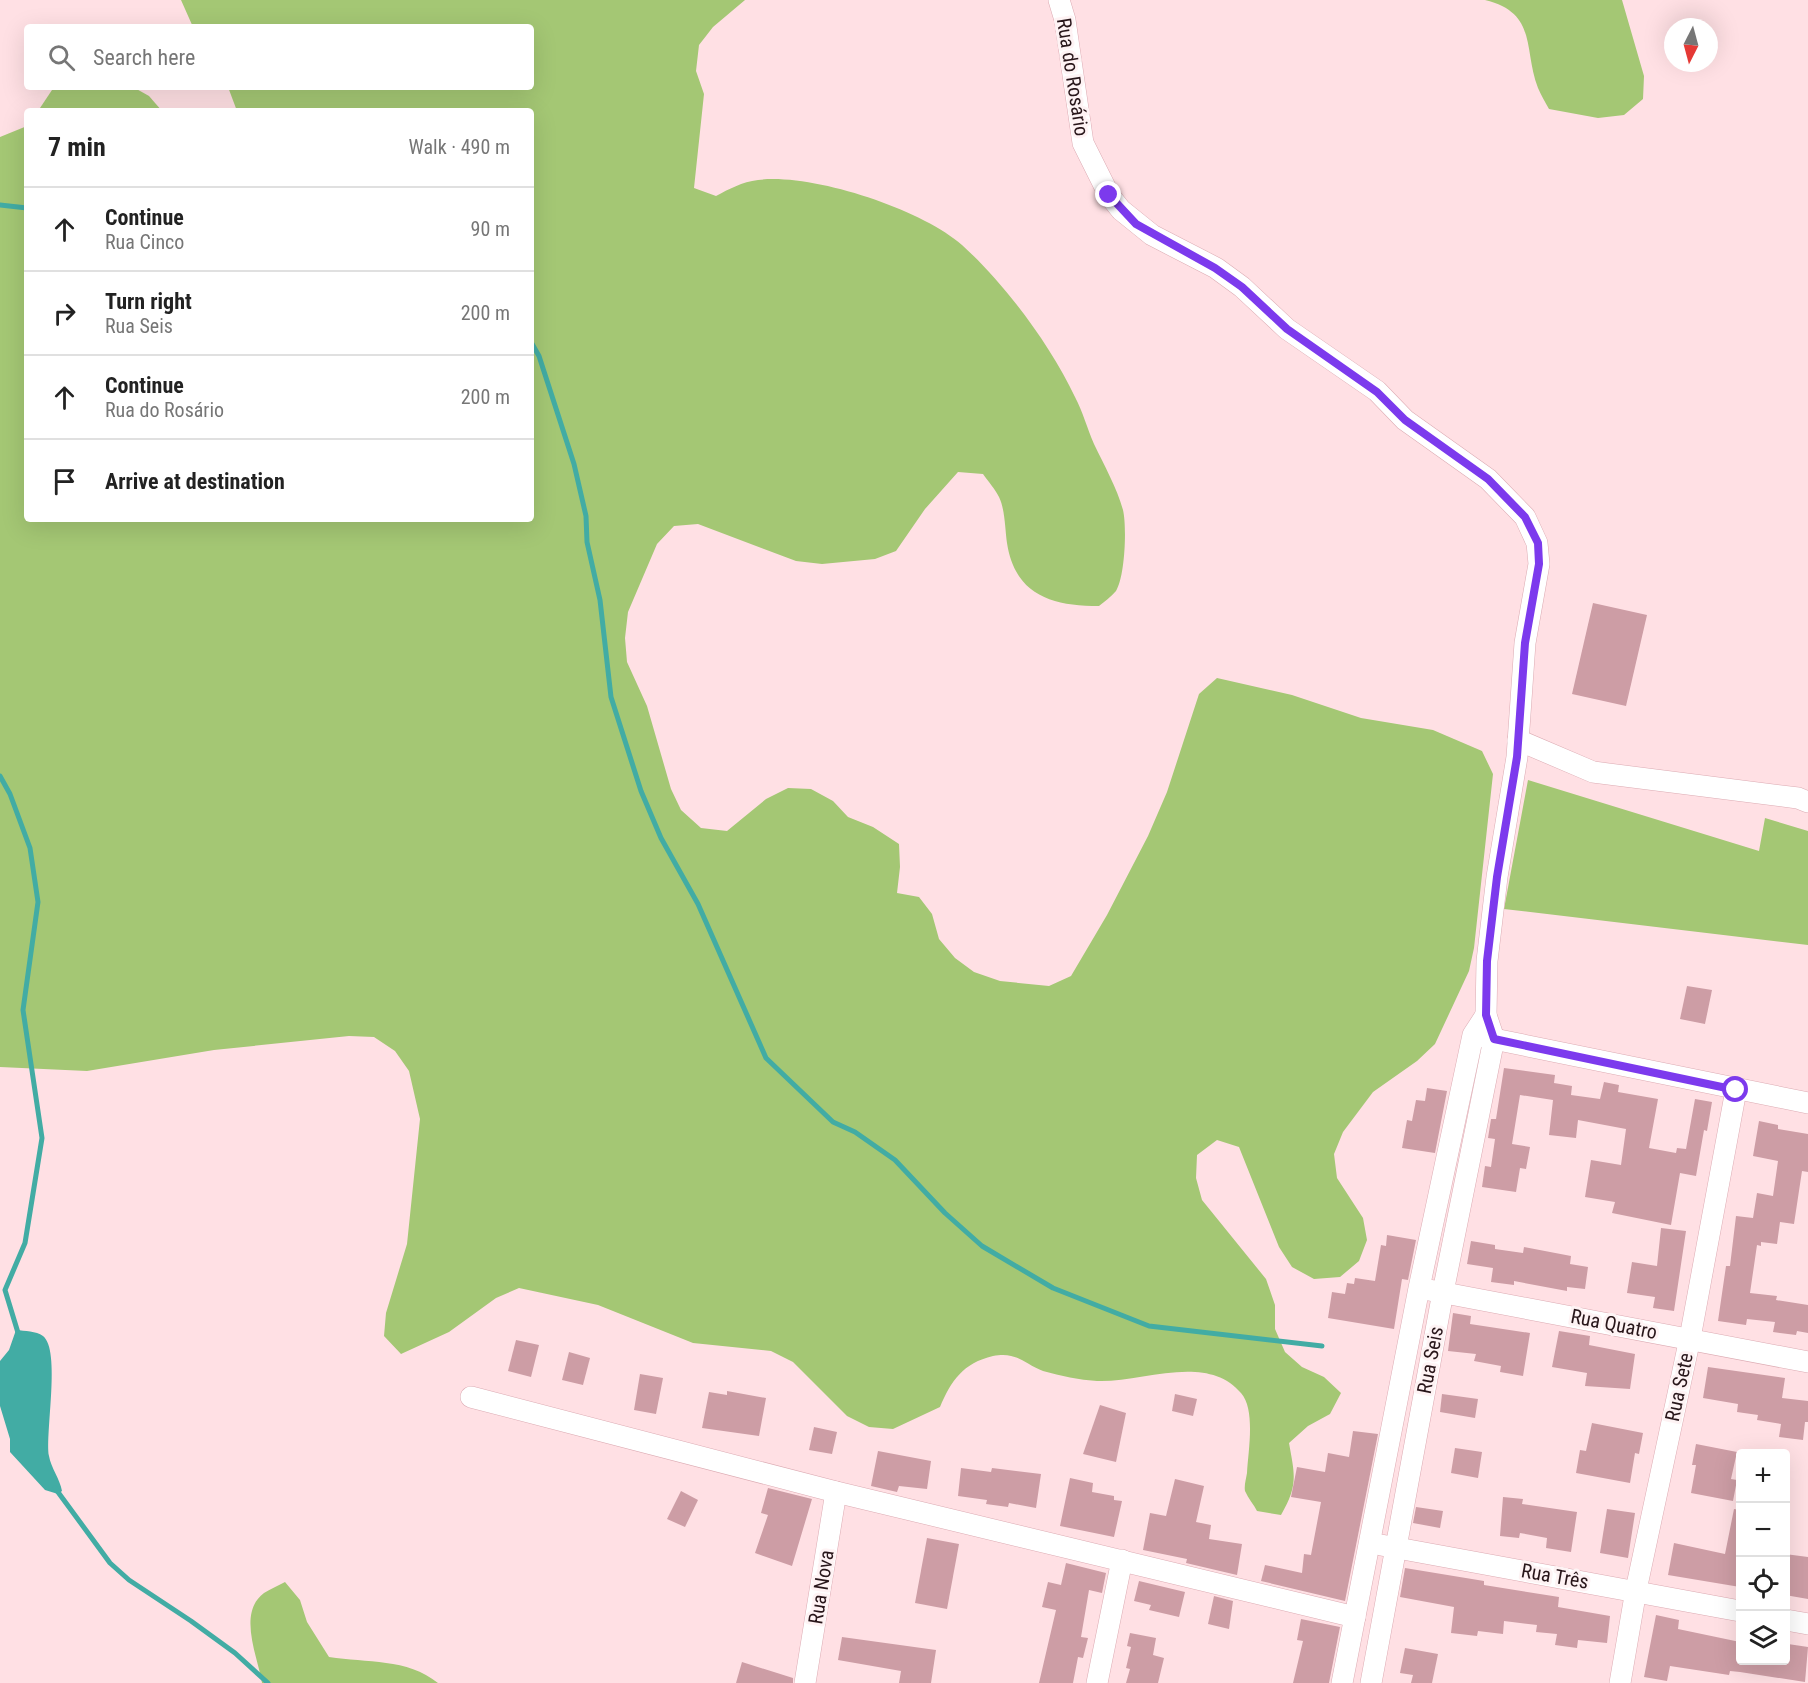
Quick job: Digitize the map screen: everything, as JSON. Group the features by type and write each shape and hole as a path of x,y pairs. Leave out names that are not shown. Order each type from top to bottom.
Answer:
{"street":[{"name":"Rua do Rosário","path":"1059,0 1065,20 1083,143 1109,195 1121,210 1152,235 1215,268 1242,287 1287,329 1377,392 1410,424 1488,479 1525,517 1538,543 1539,564 1525,643 1518,740"},
{"path":"1342,1683 1419,1288 1483,1037 1486,1015 1487,961 1518,740 1593,772 1798,798 1808,802"},
{"path":"1483,1037 1808,1103"},
{"name":"Rua Seis","path":"1371,1683 1443,1292 1483,1037"},
{"name":"Rua Sete","path":"1620,1683 1636,1590 1690,1338 1736,1090"},
{"name":"Rua Quatro","path":"1419,1288 1808,1362"},
{"path":"471,1397 836,1491 1355,1617"},
{"name":"Rua Nova","path":"805,1683 836,1491"},
{"name":"Rua Três","path":"1369,1544 1636,1590 1736,1610"},
{"path":"1097,1683 1122,1560"},
{"path":"1790,1621 1808,1624"}],"green space":[{"path":"181,0 745,0 713,27 699,45 696,71 704,94 694,188 716,196 741,184 758,180 781,179 807,182 865,196 920,219 962,245 978,261 1010,296 1053,356 1078,403 1123,510 1125,539 1119,584 1116,591 1099,606 1051,600 1027,586 1011,561 1001,502 983,474 958,472 925,509 896,551 875,559 822,564 796,561 698,524 674,526 657,544 628,612 625,638 627,662 647,706 671,789 681,810 701,828 727,831 766,799 788,788 811,789 833,801 848,817 873,827 899,844 900,867 897,893 919,897 932,914 939,939 955,958 974,972 1000,981 1049,986 1071,976 1107,915 1148,836 1167,792 1199,694 1217,678 1292,695 1361,718 1433,730 1482,751 1493,774 1474,948 1469,971 1435,1044 1417,1061 1373,1092 1343,1132 1334,1154 1337,1178 1363,1218 1367,1240 1359,1261 1340,1277 1314,1279 1292,1267 1279,1247 1239,1147 1217,1140 1197,1155 1196,1178 1202,1200 1266,1279 1275,1305 1275,1329 1285,1352 1302,1367 1324,1377 1341,1393 1330,1414 1308,1426 1289,1443 1294,1480 1293,1488 1281,1515 1257,1511 1246,1494 1250,1420 1246,1400 1227,1381 1210,1374 1172,1372 1097,1381 1070,1378 1043,1371 1008,1355 993,1356 974,1363 959,1374 940,1407 893,1429 869,1427 847,1416 793,1362 771,1351 693,1343 598,1305 519,1288 496,1298 449,1332 401,1354 384,1336 386,1313 407,1244 420,1119 409,1071 395,1051 374,1037 349,1036 214,1050 87,1071 0,1067 0,137 24,127 24,522 534,522 534,108 236,108 229,90 534,90 534,24 192,24"},
{"path":"1485,0 1622,0 1644,76 1643,99 1624,115 1598,118 1549,109 1538,88 1526,34 1521,23 1514,14 1502,6"},
{"path":"52,90 138,90 149,96 159,108 40,108"},
{"path":"1528,780 1759,851 1765,818 1808,831 1808,945 1504,909"},
{"path":"285,1582 300,1600 307,1622 329,1657 400,1665 426,1675 438,1683 262,1683 251,1636 252,1612 256,1602 264,1593"}],"water":[{"path":"16,1330 40,1334 48,1344 52,1374 48,1445 49,1456 62,1491 58,1494 45,1490 10,1452 10,1439 0,1406 0,1361 9,1350"}],"building":[{"path":"1593,603 1647,615 1626,706 1572,694"},
{"path":"1687,986 1712,990 1705,1024 1680,1019"},
{"path":"1504,1068 1555,1075 1554,1083 1572,1086 1571,1095 1600,1099 1604,1082 1619,1085 1618,1092 1658,1099 1649,1148 1676,1153 1677,1148 1686,1149 1695,1099 1712,1102 1707,1131 1704,1130 1696,1176 1680,1173 1671,1225 1612,1213 1615,1202 1585,1197 1591,1160 1621,1165 1626,1129 1578,1120 1576,1138 1549,1135 1553,1100 1520,1095 1512,1144 1530,1147 1526,1169 1520,1168 1516,1192 1482,1187 1485,1166 1491,1167 1495,1139 1488,1138 1491,1119 1496,1119"},
{"path":"1427,1088 1447,1091 1435,1153 1402,1148 1407,1120 1412,1121 1416,1100 1425,1101"},
{"path":"1759,1121 1778,1125 1778,1129 1808,1134 1808,1172 1802,1171 1794,1224 1780,1222 1777,1244 1761,1242 1761,1246 1757,1245 1750,1293 1777,1296 1776,1300 1808,1305 1808,1333 1797,1331 1796,1335 1773,1332 1775,1322 1747,1319 1746,1325 1718,1321 1726,1266 1730,1266 1736,1216 1753,1218 1757,1193 1773,1196 1778,1161 1753,1156"},
{"path":"1661,1228 1686,1231 1674,1311 1653,1308 1655,1297 1627,1293 1632,1262 1657,1266"},
{"path":"1387,1235 1416,1240 1408,1280 1402,1279 1394,1329 1328,1318 1332,1292 1345,1294 1347,1283 1354,1284 1355,1278 1375,1281 1381,1245 1386,1246"},
{"path":"1471,1241 1495,1245 1495,1249 1523,1253 1524,1247 1571,1256 1570,1264 1588,1267 1585,1289 1567,1287 1567,1291 1514,1281 1514,1285 1491,1282 1493,1268 1467,1264"},
{"path":"1453,1313 1471,1316 1470,1324 1530,1333 1523,1376 1500,1372 1501,1366 1474,1361 1476,1354 1448,1351"},
{"path":"1559,1331 1590,1336 1589,1345 1635,1354 1630,1389 1585,1386 1587,1373 1552,1367"},
{"path":"516,1340 539,1345 531,1377 508,1371"},
{"path":"569,1352 590,1358 583,1385 562,1380"},
{"path":"1708,1367 1785,1378 1782,1398 1808,1401 1808,1422 1805,1422 1803,1440 1779,1437 1781,1424 1757,1420 1758,1415 1737,1412 1738,1404 1703,1398"},
{"path":"640,1374 663,1378 656,1414 634,1410"},
{"path":"727,1391 766,1398 759,1436 702,1428 709,1392 727,1395"},
{"path":"1175,1394 1197,1399 1193,1416 1172,1411"},
{"path":"1442,1394 1478,1399 1475,1418 1440,1412"},
{"path":"1100,1405 1126,1413 1116,1462 1083,1454"},
{"path":"1592,1423 1643,1433 1639,1454 1635,1453 1630,1483 1576,1473 1580,1450 1586,1451"},
{"path":"814,1427 837,1432 832,1454 809,1450"},
{"path":"1353,1431 1378,1434 1345,1601 1261,1581 1265,1565 1302,1573 1304,1554 1311,1555 1321,1502 1291,1497 1297,1467 1325,1472 1328,1453 1349,1457"},
{"path":"1696,1444 1736,1452 1731,1479 1736,1480 1733,1501 1691,1493 1696,1465 1692,1465"},
{"path":"1455,1448 1482,1452 1478,1478 1451,1473"},
{"path":"878,1451 931,1461 927,1489 899,1486 897,1492 871,1486"},
{"path":"961,1468 991,1472 992,1468 1041,1474 1036,1508 1009,1503 1008,1507 986,1504 987,1500 958,1496"},
{"path":"1070,1478 1093,1483 1092,1492 1114,1496 1114,1500 1122,1501 1114,1537 1060,1526"},
{"path":"1175,1479 1204,1486 1196,1522 1211,1525 1209,1539 1242,1544 1237,1575 1186,1563 1187,1559 1143,1550 1150,1513 1166,1516"},
{"path":"768,1488 812,1499 792,1566 755,1553 768,1515 761,1513"},
{"path":"681,1491 698,1500 685,1527 667,1519"},
{"path":"1503,1497 1523,1499 1522,1504 1577,1512 1571,1552 1546,1548 1547,1538 1520,1533 1519,1538 1500,1536"},
{"path":"1416,1507 1443,1511 1440,1528 1413,1523"},
{"path":"1607,1509 1635,1513 1628,1558 1600,1553"},
{"path":"1734,1509 1736,1509 1736,1586 1668,1575 1674,1543 1725,1554"},
{"path":"927,1538 959,1544 947,1609 915,1603"},
{"path":"1790,1555 1808,1557 1808,1599 1790,1596"},
{"path":"1066,1563 1106,1573 1102,1593 1089,1590 1081,1637 1088,1638 1083,1658 1078,1657 1073,1683 1039,1683 1056,1610 1042,1607 1048,1582 1061,1585"},
{"path":"1405,1568 1484,1581 1484,1585 1559,1597 1558,1607 1610,1616 1607,1643 1578,1640 1577,1648 1555,1645 1557,1634 1536,1632 1537,1625 1504,1621 1503,1634 1478,1631 1477,1636 1451,1633 1454,1607 1400,1597"},
{"path":"1139,1581 1185,1592 1179,1617 1149,1610 1151,1605 1134,1601"},
{"path":"1214,1596 1233,1601 1229,1629 1208,1624"},
{"path":"1656,1615 1679,1620 1678,1629 1736,1641 1736,1665 1790,1665 1790,1644 1808,1647 1805,1682 1740,1672 1730,1671 1729,1675 1670,1666 1667,1681 1644,1677"},
{"path":"1301,1619 1340,1627 1329,1683 1293,1683 1303,1641 1297,1640"},
{"path":"1130,1633 1156,1638 1153,1655 1164,1658 1158,1683 1126,1683 1130,1669 1126,1668 1131,1647 1127,1646"},
{"path":"842,1637 936,1650 931,1683 899,1683 901,1671 838,1660"},
{"path":"1405,1648 1438,1654 1432,1683 1411,1683 1413,1675 1400,1673"},
{"path":"742,1662 793,1678 793,1683 736,1683"}],"waterway":[{"path":"0,205 24,208"},
{"path":"534,347 539,356 574,464 586,516 587,542 600,600 611,697 641,791 661,838 698,904 766,1058 833,1122 855,1132 895,1160 945,1213 982,1246 1053,1288 1149,1326 1322,1346"},
{"path":"0,776 10,794 30,848 38,902 23,1010 42,1138 25,1243 5,1290 19,1336"},
{"path":"55,1488 110,1563 129,1580 235,1653 268,1683"}],"route":[{"path":"1109,195 1136,224 1168,244 1215,268 1242,287 1278,322 1377,392 1415,428 1436,440 1488,479 1525,517 1538,543 1539,564 1525,643 1517,757 1497,877 1487,961 1486,1015 1494,1039 1736,1090"}]}
